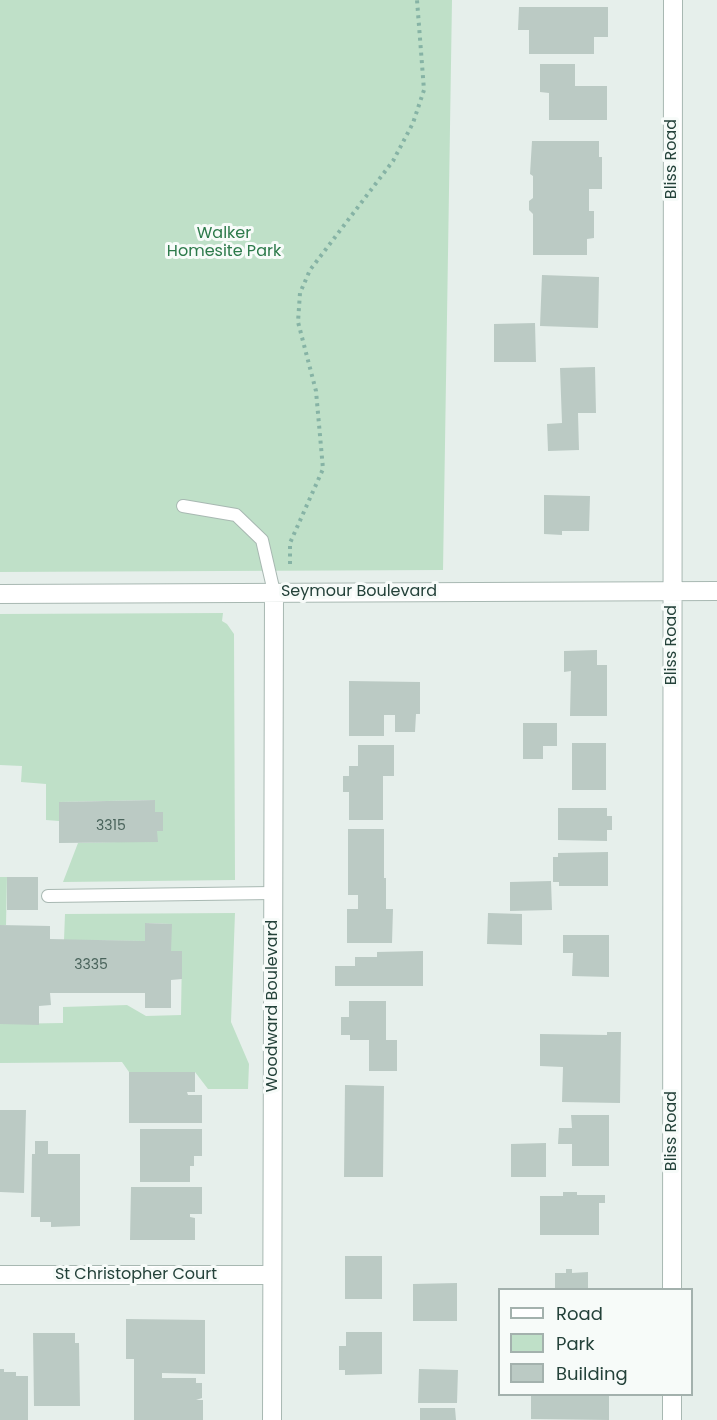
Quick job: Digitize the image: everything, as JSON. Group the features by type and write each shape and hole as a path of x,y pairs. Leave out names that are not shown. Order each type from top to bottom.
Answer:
{"street":[{"name":"Bliss Road","path":"672,1288 673,0"},
{"name":"Seymour Boulevard","path":"0,594 717,591"},
{"name":"Woodward Boulevard","path":"272,1420 274,592"},
{"name":"St Christopher Court","path":"0,1275 272,1275"},
{"path":"672,1396 672,1420"}],"lane":[{"path":"183,506 236,515 262,540 274,592"},
{"path":"48,896 273,893"}],"path":[{"path":"290,574 290,543 323,468 316,391 298,322 300,293 310,270 393,161 413,123 424,90 417,0"}],"green space":[{"name":"Walker Homesite Park","path":"0,0 452,0 443,570 0,572"},
{"path":"223,613 222,621 234,634 235,880 63,882 78,843 157,841 157,831 163,831 163,812 155,812 155,800 59,802 59,821 46,820 46,784 21,782 22,766 0,765 0,614"},
{"path":"0,877 7,877 6,925 0,925"},
{"path":"235,913 231,1022 249,1064 248,1089 208,1089 195,1072 129,1072 122,1062 0,1063 0,1024 63,1023 63,1007 127,1005 146,1016 181,1015 182,952 171,951 171,924 146,923 145,941 64,940 65,914"}],"building":[{"path":"519,7 608,7 608,37 594,37 594,54 529,54 529,30 518,30"},
{"path":"540,64 575,64 575,86 607,86 607,120 549,120 549,93 540,92"},
{"path":"532,141 599,141 599,157 602,157 602,189 589,189 589,211 594,211 594,238 587,239 587,255 533,255 533,214 529,210 529,201 533,198 533,176 530,174"},
{"path":"542,275 599,277 598,328 540,326"},
{"path":"535,323 536,362 494,362 494,324"},
{"path":"595,367 596,413 578,413 579,450 548,451 547,424 562,423 560,368"},
{"path":"544,495 590,496 589,531 562,531 562,535 544,534"},
{"path":"597,650 597,665 607,665 607,716 570,716 571,671 564,672 564,651"},
{"path":"349,681 420,682 420,714 416,714 415,732 395,732 395,715 384,715 384,736 349,736"},
{"path":"523,723 557,723 557,746 543,746 543,759 523,759"},
{"path":"572,743 606,743 606,790 572,790"},
{"path":"358,745 394,745 394,776 383,776 383,820 349,820 349,792 343,792 343,776 349,776 349,766 358,766"},
{"path":"155,800 155,812 163,812 163,831 157,831 158,842 59,843 59,802"},
{"path":"558,808 607,808 607,816 612,816 612,830 607,830 607,841 558,840"},
{"path":"348,829 384,829 386,909 393,909 392,943 347,943 347,909 358,909 358,895 348,895"},
{"path":"608,852 608,886 559,886 559,882 553,882 553,857 558,857 558,853"},
{"path":"7,877 38,877 38,910 7,910"},
{"path":"551,881 552,910 510,911 510,882"},
{"path":"488,913 522,914 522,945 487,944"},
{"path":"145,923 172,924 171,951 182,951 182,979 171,980 171,1008 145,1008 145,993 50,993 51,1005 39,1006 39,1025 0,1024 0,925 50,926 50,939 145,941"},
{"path":"563,935 609,935 609,977 572,976 573,953 563,953"},
{"path":"423,951 423,986 335,986 335,966 355,966 355,957 377,957 377,952"},
{"path":"349,1001 386,1001 386,1040 397,1040 397,1071 369,1071 369,1040 350,1040 350,1035 341,1035 341,1017 349,1017"},
{"path":"607,1032 621,1032 620,1103 562,1102 563,1067 540,1066 540,1034 607,1035"},
{"path":"129,1072 195,1072 195,1092 187,1092 188,1095 202,1095 202,1123 129,1123"},
{"path":"345,1085 384,1086 383,1177 344,1177"},
{"path":"0,1110 26,1110 24,1193 0,1192"},
{"path":"571,1115 609,1115 609,1166 572,1166 572,1144 558,1144 559,1128 572,1128"},
{"path":"140,1129 202,1129 202,1156 194,1156 194,1166 190,1166 190,1182 140,1182"},
{"path":"35,1141 48,1141 48,1154 80,1154 80,1226 51,1227 51,1222 40,1222 40,1217 31,1217 32,1154 35,1154"},
{"path":"546,1143 546,1177 511,1177 511,1144"},
{"path":"131,1187 202,1187 202,1214 190,1214 190,1217 195,1218 195,1240 130,1240"},
{"path":"563,1192 577,1192 577,1195 605,1195 605,1203 599,1203 599,1235 540,1235 540,1196 563,1196"},
{"path":"345,1256 382,1256 382,1299 345,1299"},
{"path":"566,1269 572,1269 572,1273 588,1272 588,1288 555,1288 555,1273 566,1273"},
{"path":"457,1283 457,1321 413,1321 413,1284"},
{"path":"126,1319 205,1320 205,1374 162,1373 162,1378 196,1378 196,1383 202,1383 202,1398 196,1400 203,1400 203,1420 134,1420 134,1359 126,1359"},
{"path":"346,1332 382,1332 382,1374 345,1375 345,1370 339,1370 339,1346 346,1346"},
{"path":"33,1333 75,1333 75,1343 79,1343 80,1406 34,1406"},
{"path":"0,1369 4,1369 4,1372 16,1372 16,1376 28,1376 28,1420 0,1420"},
{"path":"419,1369 458,1370 457,1403 418,1403"},
{"path":"531,1396 609,1396 609,1420 531,1419"},
{"path":"420,1408 455,1408 456,1420 420,1420"}]}
